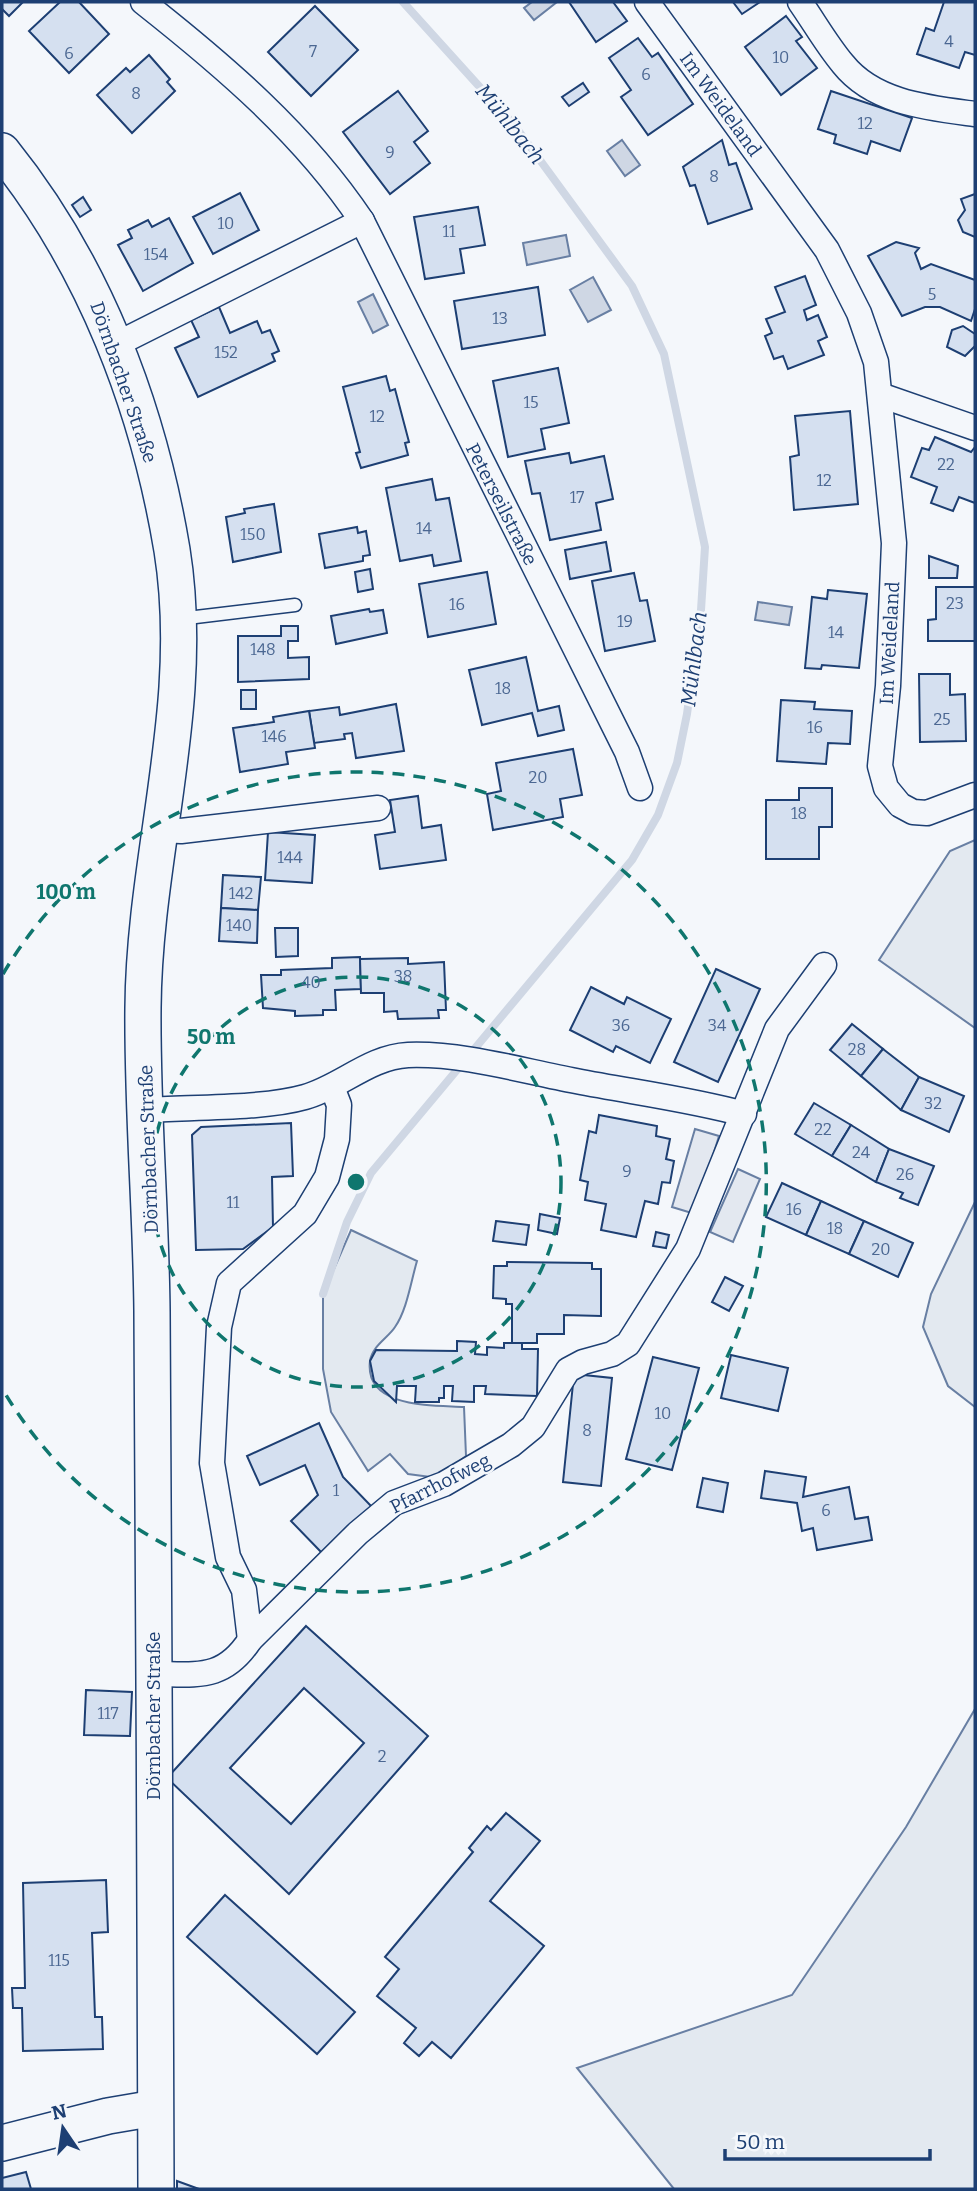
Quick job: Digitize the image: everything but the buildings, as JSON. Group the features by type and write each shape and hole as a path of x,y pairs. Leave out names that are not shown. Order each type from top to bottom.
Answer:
{"street":[{"name":"Peterseilstraße","path":"143,2 216,59 275,117 306,149 362,221 627,752 640,788"},
{"name":"Im Weideland","path":"647,2 827,250 859,313 876,362 894,542 888,686 880,766 886,788 900,805 913,813 927,813 975,795"},
{"path":"800,2 844,66 866,85 914,105 975,114"},
{"name":"Dörnbacher Straße","path":"2,151 65,242 91,288 115,345 144,426 160,490 173,555 179,619 179,694 146,945 143,1006 152,1315 156,2189"},
{"path":"115,345 362,221"},
{"path":"880,395 975,428"},
{"path":"161,830 181,831 379,807"},
{"name":"Pfarrhofweg","path":"153,1674 216,1671 237,1659 250,1640 358,1533 394,1503 444,1484 511,1445 533,1427 568,1370 583,1362 612,1354 628,1345 688,1249 777,1029 824,965"},
{"path":"145,1110 303,1097 332,1087 378,1061 406,1055 442,1056 708,1104 744,1114"},
{"path":"250,1640 243,1590 229,1558 212,1463 219,1327 229,1283 306,1214 327,1177 337,1139 339,1105 332,1087"},
{"path":"2,2144 108,2116 156,2108"}],"lane":[{"path":"179,619 296,605"}],"shaded area":[{"path":"532,2 557,2 534,20 524,8"},
{"path":"622,140 640,165 625,176 607,151"},
{"path":"566,235 570,256 527,265 523,243"},
{"path":"593,277 611,310 588,322 570,290"},
{"path":"373,294 388,325 373,333 358,302"},
{"path":"758,602 792,607 789,625 755,620"},
{"path":"975,840 975,1028 879,960 950,851"},
{"path":"695,1129 719,1136 695,1214 672,1207"},
{"path":"738,1169 760,1179 733,1242 710,1232"},
{"path":"975,1202 975,1407 948,1386 923,1327 931,1294"},
{"path":"351,1230 417,1261 399,1320 371,1356 371,1377 378,1388 389,1396 404,1401 464,1407 466,1456 438,1478 408,1474 390,1454 368,1471 331,1412 323,1369 323,1294"},
{"path":"975,1709 975,2189 674,2189 577,2068 792,1995 906,1827"}],"waterway":[{"name":"Mühlbach","path":"323,1294 347,1222 371,1173 632,860 658,815 677,763 687,714 701,610 705,547 664,354 632,286 515,126 403,2"}]}
